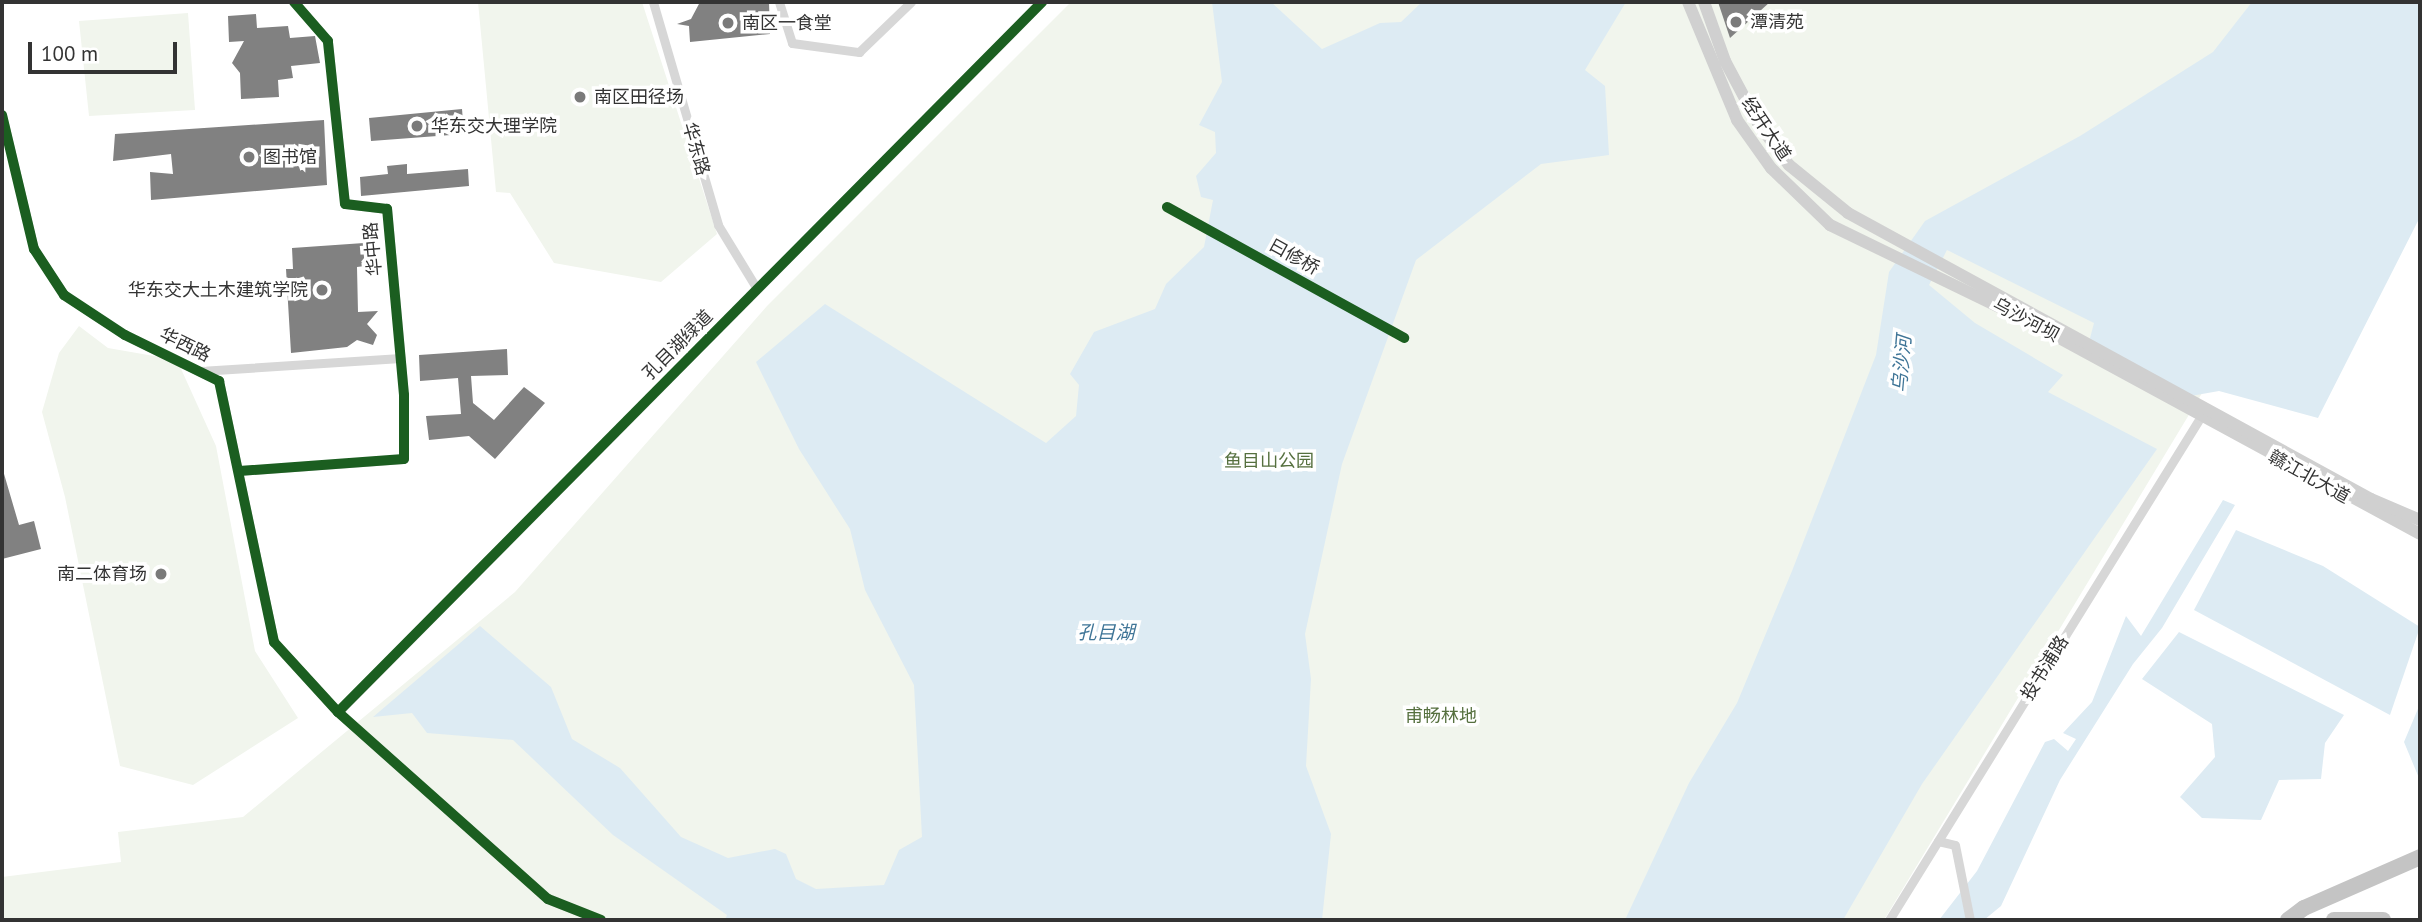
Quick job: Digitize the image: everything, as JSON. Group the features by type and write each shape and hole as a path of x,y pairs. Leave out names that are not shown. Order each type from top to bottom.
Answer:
{"highway":[{"path":"2288,920 2304,908 2420,857"},
{"path":"2334,920 2383,920"}],"main road":[{"name":"经开大道","path":"1688,2 1737,120 1771,168 1846,234"},
{"name":"经开大道","path":"1704,2 1724,61 1758,123 1789,165 1848,213 1908,242"},
{"name":"乌沙河坝","path":"1846,234 1952,282 2204,411 2227,418"},
{"name":"乌沙河坝","path":"1908,242 2204,411"},
{"name":"赣江北大道","path":"2204,411 2420,534"},
{"name":"赣江北大道","path":"2227,418 2371,499 2420,520"}],"street":[{"name":"华中路","path":"239,471 404,459 401,358 387,209 345,204 328,41 294,2"},
{"name":"华东路","path":"653,2 718,225 757,289"},
{"path":"779,2 792,43 859,52 911,2"},
{"name":"孔目湖绿道","path":"338,712 1042,2"},
{"name":"华西路","path":"2,121 34,250 64,295 125,335 219,381 274,642 338,712 548,899 601,920"},
{"path":"199,371 401,358"},
{"name":"投书浦路","path":"1889,920 2204,411"},
{"path":"1938,841 1955,845 1970,920"}],"green space":[{"name":"南区田径场","path":"478,2 642,2 717,234 661,282 554,263 510,193 496,192"},
{"name":"鱼目山公园","path":"1071,2 2420,2 2420,32 1884,920 2,920 2,877 121,862 118,832 243,817 515,592 767,306"},
{"path":"188,13 195,110 89,116 79,21"},
{"name":"南二体育场","path":"79,326 108,348 177,360 216,446 255,651 298,718 193,785 120,766 65,497 42,412 59,353"}],"water":[{"name":"孔目湖","path":"1212,2 1271,2 1322,49 1380,23 1401,22 1422,2 1626,2 1585,70 1605,86 1609,155 1541,164 1416,260 1342,464 1305,634 1311,679 1306,766 1331,834 1322,920 725,920 727,915 613,835 513,740 427,733 412,713 373,717 480,626 551,687 572,739 620,768 681,837 728,858 775,849 786,854 796,879 816,889 884,885 899,850 922,837 914,685 865,590 850,529 799,449 756,362 825,304 1046,443 1076,416 1079,385 1070,374 1094,332 1155,309 1166,284 1204,247 1213,200 1201,197 1196,176 1216,153 1215,132 1199,125 1222,82"},
{"name":"乌沙河","path":"2252,2 2420,2 2420,217 2318,418 2219,391 2185,397 2089,342 2094,323 1947,250 1929,285 1975,323 2063,375 2048,392 2157,449 1922,784 1843,920 1625,920 1689,783 1737,703 1792,571 1876,355 1889,272 1925,221 2080,136 2213,52"},
{"path":"2223,500 2235,505 2162,628 2133,664 2060,780 2001,906 1984,920 1939,920 1977,871 2045,742 2054,739 2068,751 2076,739 2063,733 2092,702 2126,616 2141,636"},
{"path":"2236,530 2323,566 2420,627 2390,715 2194,610"},
{"path":"2179,632 2344,715 2325,743 2321,779 2279,780 2261,820 2202,818 2180,797 2215,757 2212,724 2142,679"},
{"path":"2420,704 2420,778 2419,778 2404,742"}],"building":[{"name":"南区一食堂","path":"700,2 769,2 770,34 690,42 689,26 677,24 691,19"},
{"name":"潭清苑","path":"1718,2 1770,2 1730,38"},
{"path":"256,14 257,28 288,26 290,38 315,36 320,63 291,66 293,78 278,80 279,97 241,99 240,73 232,63 244,41 229,42 228,16"},
{"name":"华东交大理学院","path":"462,109 464,134 371,141 369,118"},
{"name":"图书馆","path":"324,120 327,185 151,200 150,172 173,174 171,154 113,161 115,134"},
{"name":"华东交大理学院","path":"407,164 407,174 468,169 469,186 361,196 360,177 388,174 387,166"},
{"name":"华东交大土木建筑学院","path":"364,243 365,266 357,267 358,312 378,311 367,324 377,335 373,345 357,340 347,347 291,353 286,269 293,269 292,248"},
{"path":"507,349 508,375 471,376 473,403 494,420 524,387 545,403 495,459 469,436 429,440 426,416 461,414 458,378 420,381 419,355"},
{"path":"2,467 19,525 34,521 41,549 2,559"}],"cycle path":[{"path":"239,471 404,459 404,395 387,209 345,204 328,41 294,2"},
{"path":"338,712 1042,2"},
{"path":"2,115 34,249 64,295 125,335 219,381 274,642 338,712 548,899 601,920"},
{"name":"曰修桥","path":"1167,207 1404,338"}],"place":[{"name":"潭清苑","path":"1736,22"},
{"name":"南区一食堂","path":"728,23"},
{"name":"南区田径场","path":"580,97"},
{"name":"华东交大理学院","path":"417,126"},
{"name":"图书馆","path":"249,157"},
{"name":"华东交大土木建筑学院","path":"322,290"},
{"name":"南二体育场","path":"161,574"}],"park label":[{"name":"甫畅林地","path":"1441,716"}]}
